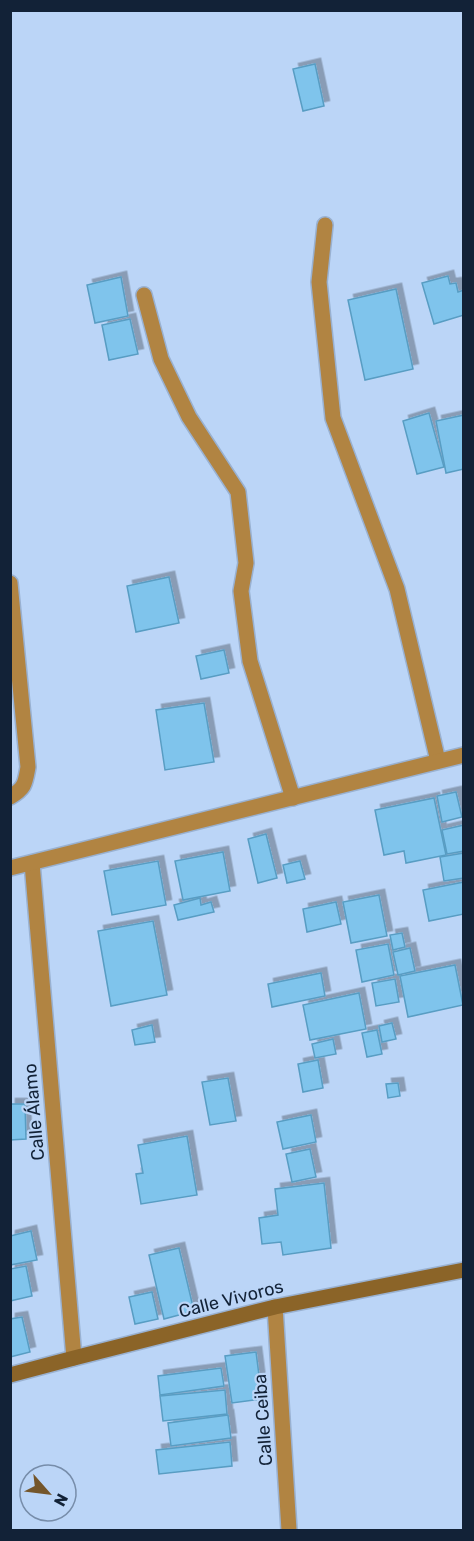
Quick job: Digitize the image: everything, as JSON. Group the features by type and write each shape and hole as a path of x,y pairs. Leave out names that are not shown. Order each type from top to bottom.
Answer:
{"street":[{"path":"325,225 319,282 333,418 397,589 438,761"},
{"path":"144,295 161,359 189,417 238,492 246,563 241,591 250,661 293,798"},
{"path":"10,583 28,767 25,784 20,791 10,797"},
{"path":"10,868 464,755"},
{"name":"Calle Álamo","path":"32,863 74,1358"},
{"name":"Calle Vivoros","path":"10,1376 275,1307 464,1270"},
{"name":"Calle Ceiba","path":"275,1307 289,1530"}],"building":[{"path":"315,64 324,106 303,111 293,69"},
{"path":"448,276 450,284 456,283 458,292 464,290 464,315 434,324 422,283"},
{"path":"121,277 128,316 95,323 87,285"},
{"path":"396,289 413,369 365,380 348,300"},
{"path":"130,319 138,354 109,360 102,325"},
{"path":"429,413 444,467 417,474 403,421"},
{"path":"464,415 464,469 446,473 436,421"},
{"path":"169,577 179,623 136,632 127,586"},
{"path":"224,650 229,673 201,679 196,656"},
{"path":"204,703 214,762 165,770 156,710"},
{"path":"456,792 462,817 442,822 437,796"},
{"path":"434,798 446,855 406,863 404,851 384,855 375,810"},
{"path":"464,825 464,851 447,854 442,830"},
{"path":"266,834 277,878 258,883 248,839"},
{"path":"223,852 230,891 183,900 175,861"},
{"path":"464,853 464,878 444,881 440,857"},
{"path":"158,861 166,905 112,915 104,871"},
{"path":"300,861 305,879 287,883 283,865"},
{"path":"464,882 464,914 429,921 423,890"},
{"path":"379,895 387,936 351,943 343,902"},
{"path":"200,898 201,905 211,902 214,912 178,920 174,905"},
{"path":"336,902 341,924 307,932 303,909"},
{"path":"153,921 167,995 111,1006 98,931"},
{"path":"402,933 405,947 393,950 390,935"},
{"path":"388,944 394,975 362,982 356,950"},
{"path":"410,948 415,971 398,975 393,952"},
{"path":"455,965 463,1005 408,1017 400,976"},
{"path":"321,973 325,996 272,1007 268,984"},
{"path":"395,979 399,1002 376,1006 372,983"},
{"path":"359,993 366,1029 310,1040 303,1005"},
{"path":"392,1023 396,1039 382,1042 379,1026"},
{"path":"152,1025 155,1042 135,1045 132,1030"},
{"path":"377,1030 382,1054 367,1057 362,1033"},
{"path":"333,1039 336,1054 315,1058 312,1044"},
{"path":"318,1060 323,1088 303,1092 298,1064"},
{"path":"228,1078 236,1121 210,1125 202,1082"},
{"path":"398,1083 400,1096 388,1098 386,1084"},
{"path":"10,1104 25,1104 26,1139 10,1140"},
{"path":"311,1115 316,1142 283,1149 277,1122"},
{"path":"187,1136 197,1195 141,1204 136,1174 143,1173 138,1145"},
{"path":"310,1149 316,1177 292,1182 286,1154"},
{"path":"324,1183 331,1248 283,1255 281,1242 262,1244 259,1218 278,1215 275,1189"},
{"path":"31,1231 37,1260 10,1265 10,1236"},
{"path":"179,1248 194,1311 164,1319 149,1255"},
{"path":"26,1266 32,1296 10,1301 10,1269"},
{"path":"152,1292 158,1319 135,1324 129,1297"},
{"path":"22,1317 30,1352 10,1357 10,1319"},
{"path":"256,1352 262,1399 232,1403 225,1356"},
{"path":"221,1368 224,1386 160,1395 158,1376"},
{"path":"225,1390 227,1414 163,1421 160,1396"},
{"path":"228,1415 231,1438 171,1446 168,1423"},
{"path":"230,1442 232,1466 159,1474 156,1450"}]}
